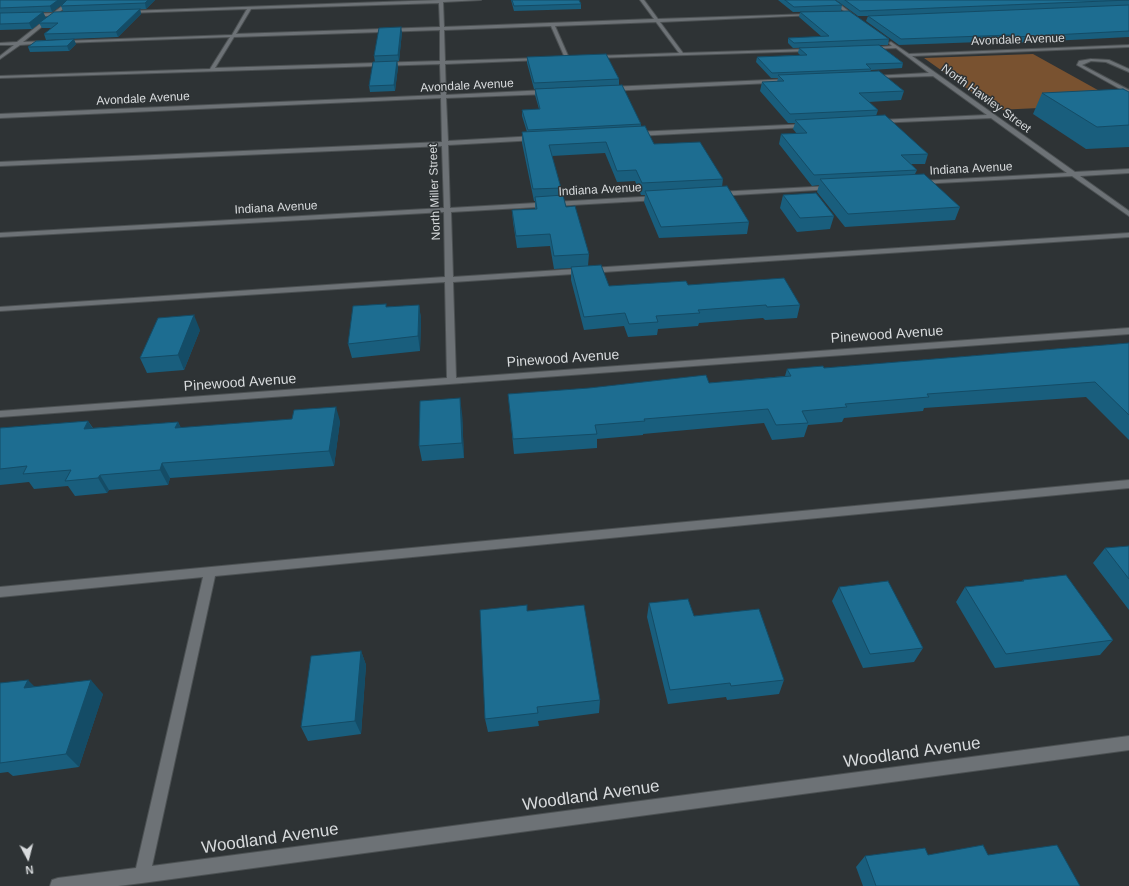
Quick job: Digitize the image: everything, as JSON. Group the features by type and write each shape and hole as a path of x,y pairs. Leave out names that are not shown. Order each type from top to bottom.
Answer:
{"street":[{"path":"0,58 72,0"},
{"path":"126,12 250,8 340,2 479,0"},
{"path":"642,0 682,54"},
{"path":"831,0 857,19 864,20"},
{"name":"North Miller Street","path":"441,1 452,381"},
{"path":"212,70 250,8"},
{"path":"24,15 71,13"},
{"path":"838,14 850,13"},
{"path":"58,42 818,15"},
{"path":"552,24 567,58"},
{"name":"North Hawley Street","path":"885,39 1129,214"},
{"path":"0,44 50,42"},
{"name":"Avondale Avenue","path":"908,55 1129,46"},
{"path":"865,48 896,47"},
{"path":"1068,48 1080,54"},
{"path":"590,57 817,50"},
{"path":"1086,57 1091,60"},
{"path":"559,58 574,58"},
{"path":"0,77 544,59"},
{"path":"1129,71 1107,61 1091,60 1081,62 1078,65 1129,92"},
{"path":"863,77 934,74"},
{"path":"602,89 792,80"},
{"name":"Avondale Avenue","path":"0,116 554,92"},
{"path":"874,122 993,116"},
{"path":"628,134 810,125"},
{"path":"0,164 540,138"},
{"name":"Indiana Avenue","path":"913,183 1129,171"},
{"path":"714,194 841,187"},
{"name":"Indiana Avenue","path":"0,235 666,197"},
{"path":"0,309 1129,235"},
{"name":"Pinewood Avenue","path":"0,414 1129,331"},
{"path":"0,592 1129,484"},
{"path":"142,875 210,572"},
{"name":"Woodland Avenue","path":"58,886 1129,743"}],"shaded area":[{"path":"1033,54 1123,104 997,110 924,58"}],"building":[{"path":"0,0 58,0 50,6 0,8"},
{"path":"67,0 148,0 145,3 61,6"},
{"path":"512,0 579,0 581,4 514,6"},
{"path":"785,0 835,0 842,5 794,7"},
{"path":"845,0 1129,0 860,11"},
{"path":"1129,5 1129,31 1014,37 1010,35 901,39 868,16"},
{"path":"140,9 116,32 44,34 58,23 39,23 54,12"},
{"path":"849,11 889,39 794,43 788,38 829,36 800,12"},
{"path":"43,12 29,23 0,24 0,13"},
{"path":"401,27 398,55 374,56 379,28"},
{"path":"74,39 67,46 28,47 36,41"},
{"path":"879,45 903,63 866,64 871,69 772,73 757,57 807,55 799,48"},
{"path":"606,54 619,79 534,83 527,57"},
{"path":"397,61 394,85 369,86 373,62"},
{"path":"879,71 904,91 859,93 878,110 790,114 762,82 784,81 778,75"},
{"path":"622,85 641,124 528,130 522,110 540,109 535,89"},
{"path":"1123,89 1129,92 1129,125 1097,127 1042,93"},
{"path":"885,115 928,154 901,155 917,170 814,175 781,134 807,133 795,120"},
{"path":"645,126 654,144 700,142 723,179 642,183 636,170 617,171 606,142 549,145 561,188 533,189 522,132"},
{"path":"924,174 960,207 848,214 820,179"},
{"path":"727,186 749,222 661,227 645,191"},
{"path":"816,193 834,216 800,218 783,195"},
{"path":"563,195 566,207 575,206 589,254 554,256 550,234 516,236 512,210 537,209 535,197"},
{"path":"601,265 609,286 686,281 688,285 784,278 800,305 767,307 766,305 698,310 700,313 656,316 658,322 629,324 625,313 584,317 571,267"},
{"path":"386,304 386,307 419,305 418,336 348,344 353,306"},
{"path":"194,315 178,355 140,358 158,318"},
{"path":"1129,343 1129,415 1095,382 927,394 929,397 845,404 847,407 802,411 808,423 776,425 768,409 644,419 645,421 595,425 597,434 513,439 508,394 589,388 706,375 709,383 791,376 787,369 823,366 824,368"},
{"path":"460,398 462,443 419,446 420,401"},
{"path":"336,407 329,451 162,463 160,470 100,475 98,478 65,481 71,470 23,474 27,466 0,469 0,428 88,421 84,429 178,422 175,428 292,419 294,410"},
{"path":"1129,546 1129,579 1105,548"},
{"path":"1066,575 1113,640 1006,654 965,587 1024,581 1023,580"},
{"path":"888,581 923,648 870,654 839,587"},
{"path":"688,599 694,616 759,609 784,680 731,686 730,683 670,690 649,603"},
{"path":"527,605 527,611 584,605 600,700 537,707 538,713 485,719 480,610"},
{"path":"361,651 355,721 301,727 311,656"},
{"path":"28,680 24,688 91,680 66,754 0,763 0,683"},
{"path":"983,845 988,855 1057,845 1080,886 876,886 865,856 925,848 928,855"}]}
